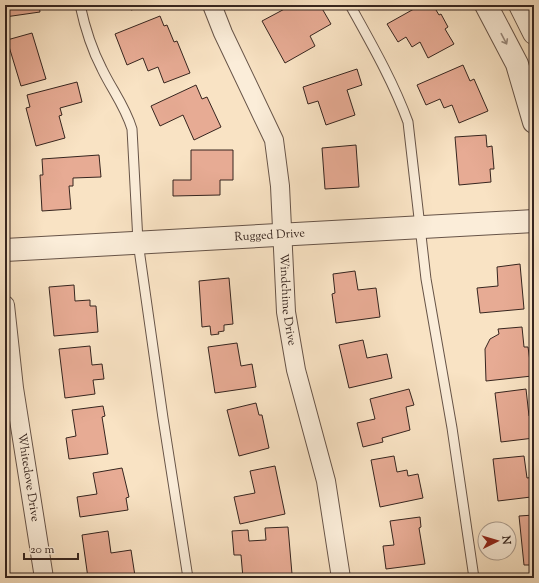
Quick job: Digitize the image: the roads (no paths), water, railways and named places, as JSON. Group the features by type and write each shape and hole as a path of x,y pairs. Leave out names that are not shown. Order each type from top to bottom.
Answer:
{"street":[{"name":"Windchime Drive","path":"212,5 223,32 274,140 280,186 281,236 286,312 296,370 326,481 341,578"},
{"path":"486,5 517,64 534,122"},
{"path":"520,5 534,34"},
{"name":"Rugged Drive","path":"5,250 534,221"},
{"name":"Whitedove Drive","path":"5,305 14,388 44,578"}],"lane":[{"path":"80,5 88,38 102,70 127,112 132,129 138,242 188,578"},
{"path":"350,5 383,65 399,98 408,122 426,278 452,428 474,578"}]}
